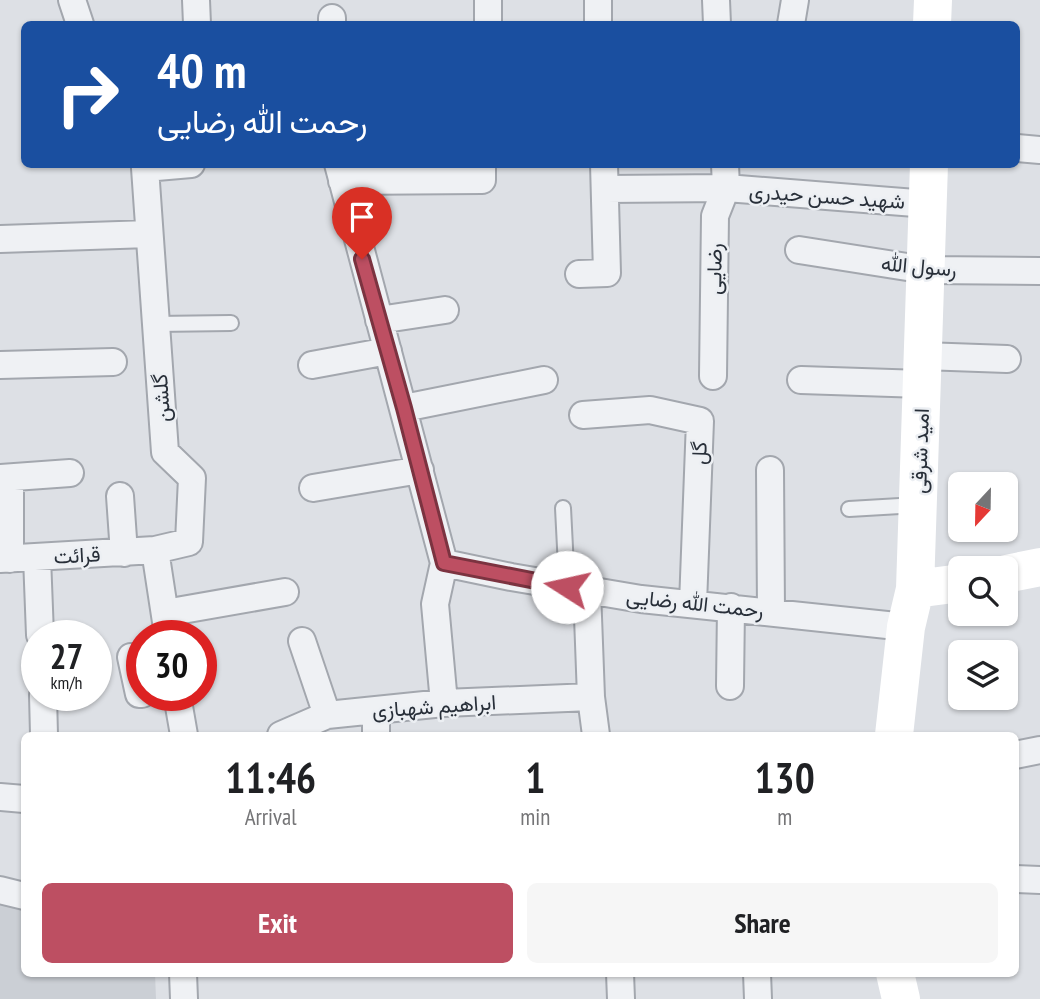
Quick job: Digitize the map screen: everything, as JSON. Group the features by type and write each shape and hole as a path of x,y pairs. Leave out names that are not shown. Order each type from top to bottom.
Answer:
{"street":[{"path":"72,0 79,21"},
{"path":"196,0 197,21"},
{"path":"488,0 488,21"},
{"path":"598,0 598,21"},
{"path":"716,0 718,21"},
{"path":"792,21 795,0"},
{"path":"932,21 933,0"},
{"path":"1020,148 1040,150"},
{"name":"گلشن","path":"154,168 145,169 165,452 192,478 189,542 155,551"},
{"path":"444,703 436,604 444,563 340,173 482,180 482,168"},
{"name":"امید شرقی","path":"894,732 906,627 915,590 929,168"},
{"name":"شهید حسن حیدری","path":"605,177 725,176 928,204"},
{"name":"رضایی","path":"713,376 715,216 725,176"},
{"path":"579,274 607,273 605,177"},
{"path":"0,239 149,234"},
{"name":"رسول الله","path":"799,250 926,270 1040,271"},
{"path":"379,320 445,310"},
{"path":"312,365 388,351"},
{"path":"801,380 922,370 1007,359"},
{"path":"0,365 113,362"},
{"path":"404,408 544,380"},
{"name":"گل","path":"583,415 650,410 700,421 693,604"},
{"path":"313,488 420,470"},
{"path":"770,470 771,611"},
{"path":"5,559 5,478 70,473"},
{"path":"120,496 124,553"},
{"path":"155,551 165,620"},
{"name":"قرائت","path":"5,559 155,551"},
{"path":"37,557 39,620"},
{"name":"رحمت الله رضایی","path":"444,563 641,599 906,627"},
{"path":"1018,572 1040,567"},
{"path":"915,590 948,585"},
{"path":"577,588 596,732"},
{"path":"181,620 285,592"},
{"path":"730,686 731,607"},
{"path":"302,641 327,715"},
{"name":"ابراهیم شهبازی","path":"288,732 327,715 376,723 444,703 591,698"},
{"path":"43,711 44,732"},
{"path":"180,711 183,732"},
{"path":"1019,754 1040,750"},
{"path":"0,797 21,799"},
{"path":"1019,879 1040,880"},
{"path":"0,890 21,895"},
{"path":"183,977 184,999"},
{"path":"620,977 621,999"},
{"path":"757,977 758,999"},
{"path":"896,977 901,999"}],"lane":[{"path":"156,324 231,323"},
{"path":"849,509 918,505"},
{"path":"563,508 577,588"}],"shaded area":[{"path":"0,901 21,905 21,977 155,977 156,999 0,999"}],"route":[{"path":"362,259 444,563 567,587"}]}
